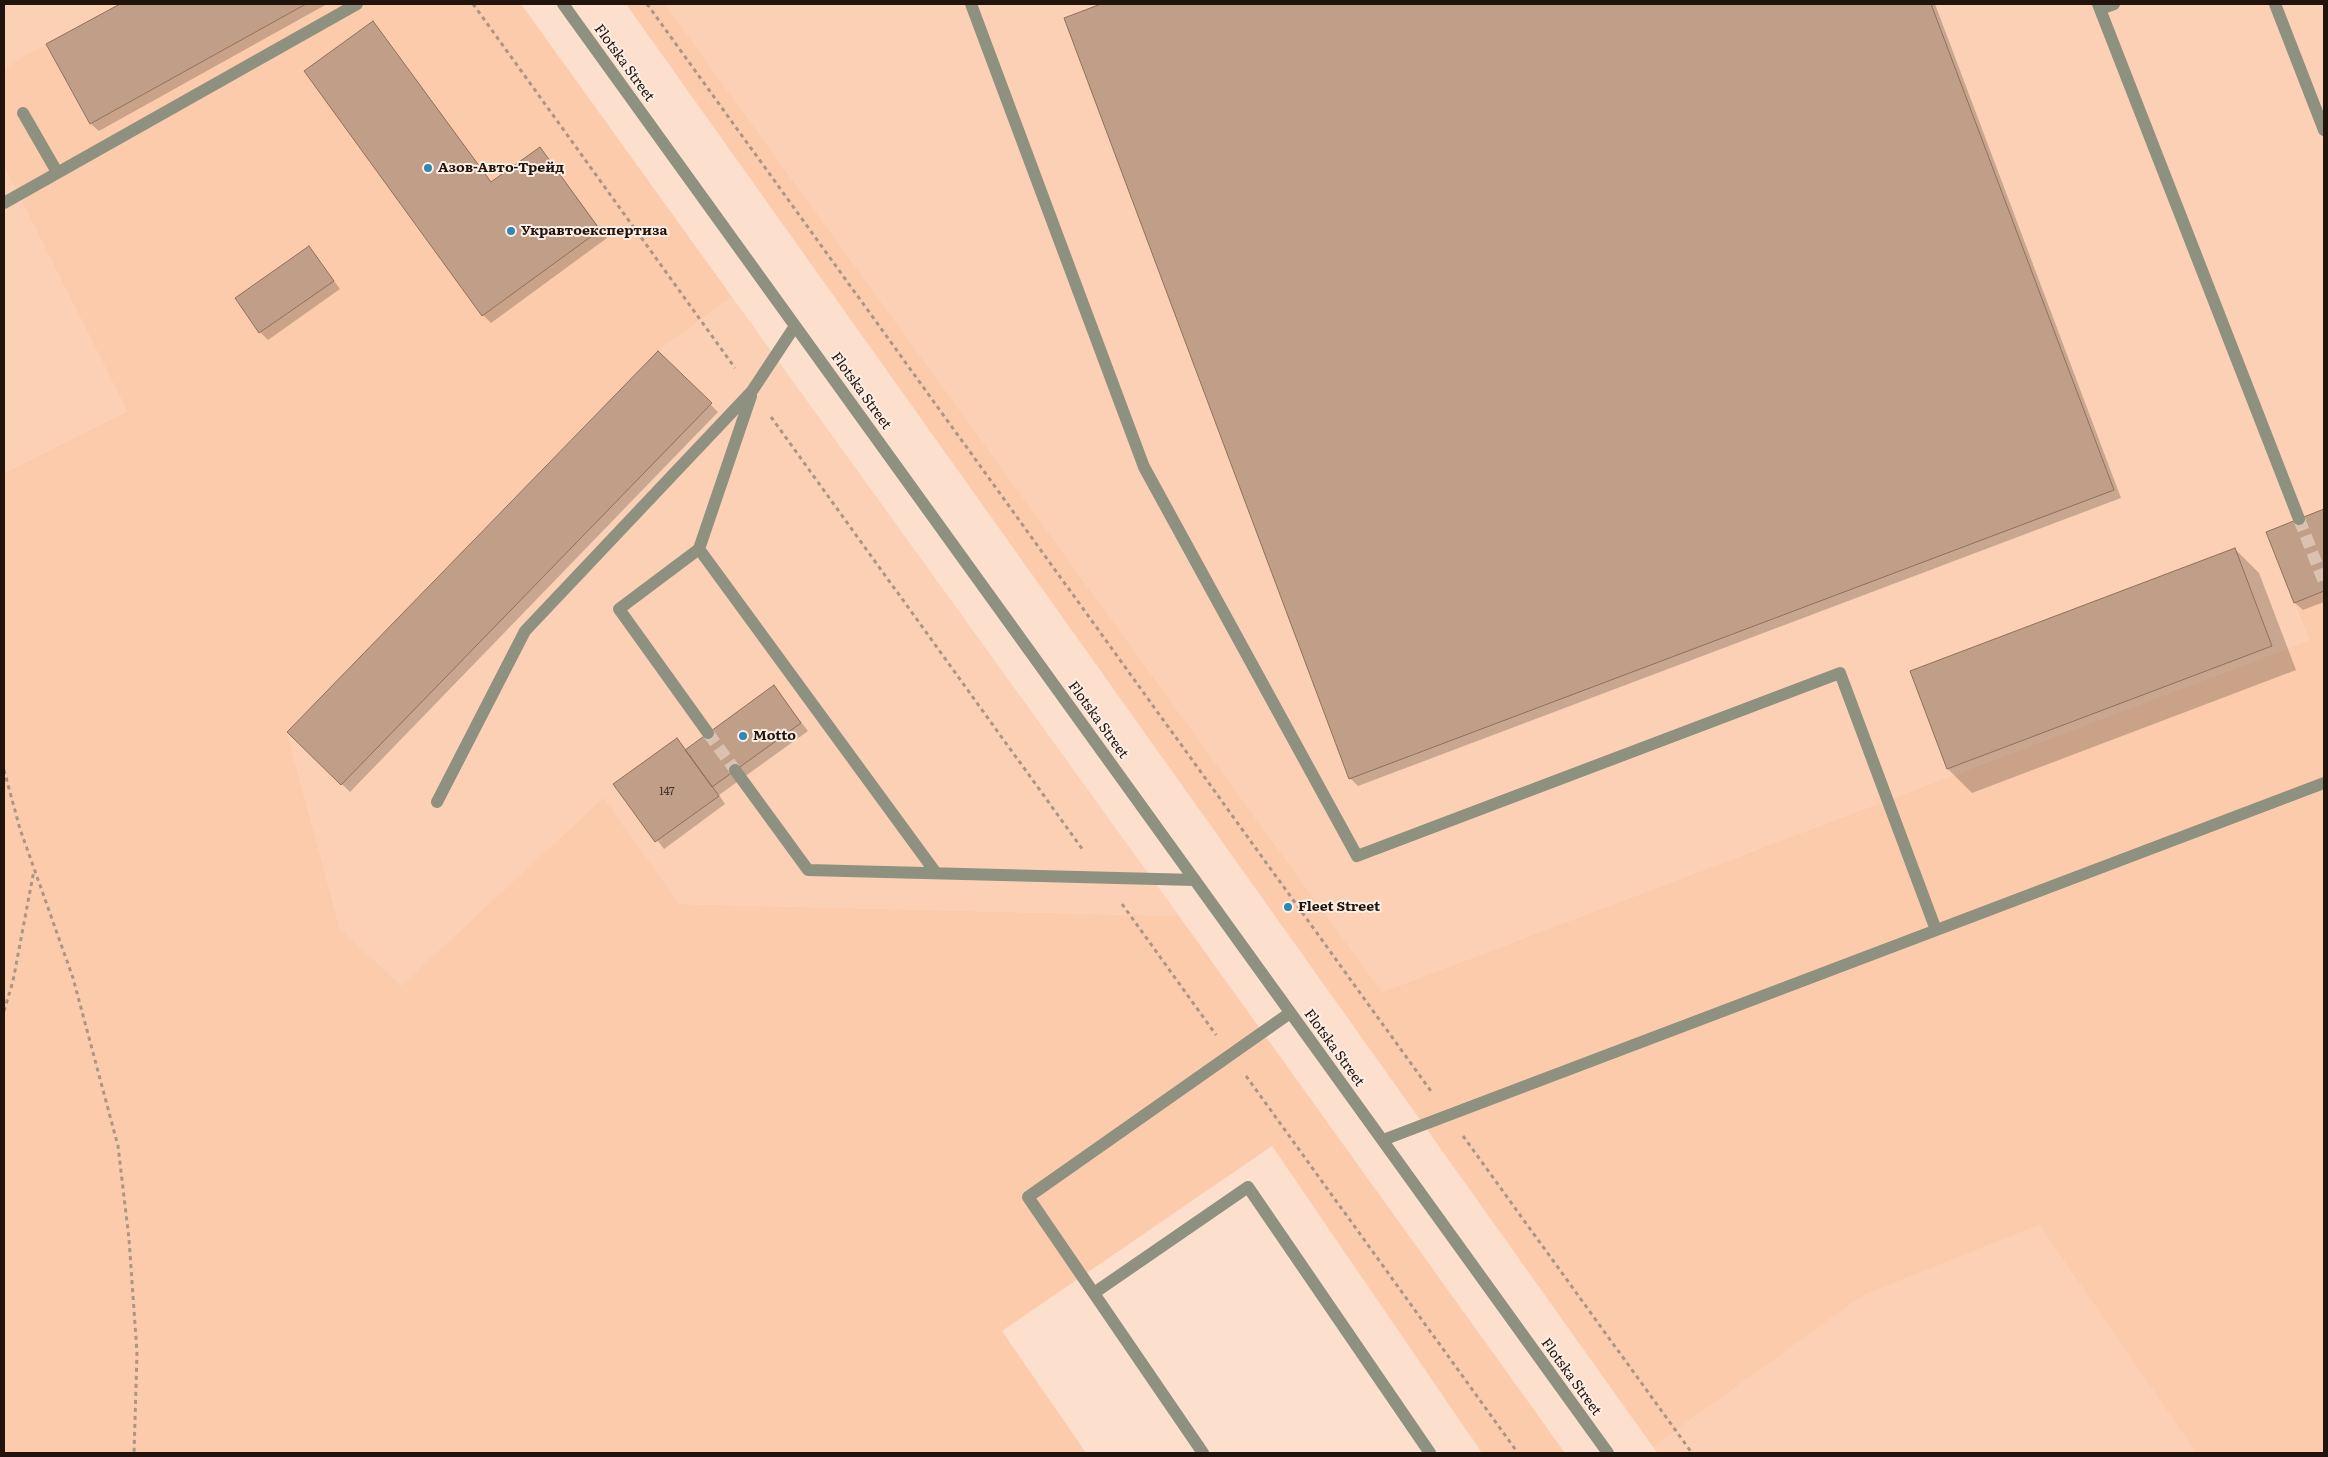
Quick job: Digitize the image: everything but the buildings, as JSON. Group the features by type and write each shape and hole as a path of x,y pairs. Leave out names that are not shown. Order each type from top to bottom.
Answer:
{"street":[{"path":"4,202 356,4"},
{"name":"Flotska Street","path":"563,4 1608,1453"},
{"path":"971,4 1144,467 1357,856 1840,673 1936,930"},
{"path":"2114,4 2099,6 2299,519"},
{"path":"2275,4 2324,130"},
{"path":"23,113 56,172"},
{"path":"437,802 525,631 752,391 796,326"},
{"path":"708,733 619,610 699,548 752,391"},
{"path":"699,548 936,873"},
{"path":"736,770 808,870 1195,880"},
{"path":"1382,1140 2324,783"},
{"path":"1203,1453 1028,1197 1290,1013"},
{"path":"1094,1293 1248,1187 1430,1453"}],"path":[{"path":"473,4 1518,1453"},
{"path":"647,4 1692,1453"},
{"path":"4,770 20,829 73,978 118,1146 129,1239 137,1353 134,1453"},
{"path":"4,1011 13,981 34,869"}],"shaded area":[{"path":"4,4 306,4 90,124 46,45 4,68"},
{"path":"306,4 521,4 732,297 658,351 287,732 340,928 401,986 603,798 679,904 1179,916 1565,1453 1482,1453 1272,1146 1002,1331 1086,1453 4,1453 4,473 127,411 4,166 4,68 46,44 91,124"},
{"path":"626,4 665,4 1382,992 2309,640 2294,603 2324,591 2324,1453 2196,1453 2039,1225 1864,1295 1653,1447"},
{"path":"665,4 2324,4 2324,591 2294,604 2309,640 1382,992"},
{"path":"4,166 127,411 4,473"},
{"path":"732,297 1179,916 678,904 602,799 401,987 340,928 287,732 658,351"},
{"path":"2039,1225 2196,1453 1658,1453 1653,1447 1864,1295"}],"tunnel":[{"path":"2299,519 2324,582"},
{"path":"708,733 735,770"}],"place":[{"name":"Азов-Авто-Трейд","path":"428,168"},
{"name":"Укравтоекспертиза","path":"511,231"},
{"name":"Motto","path":"743,736"},
{"name":"Fleet Street","path":"1288,907"}]}
